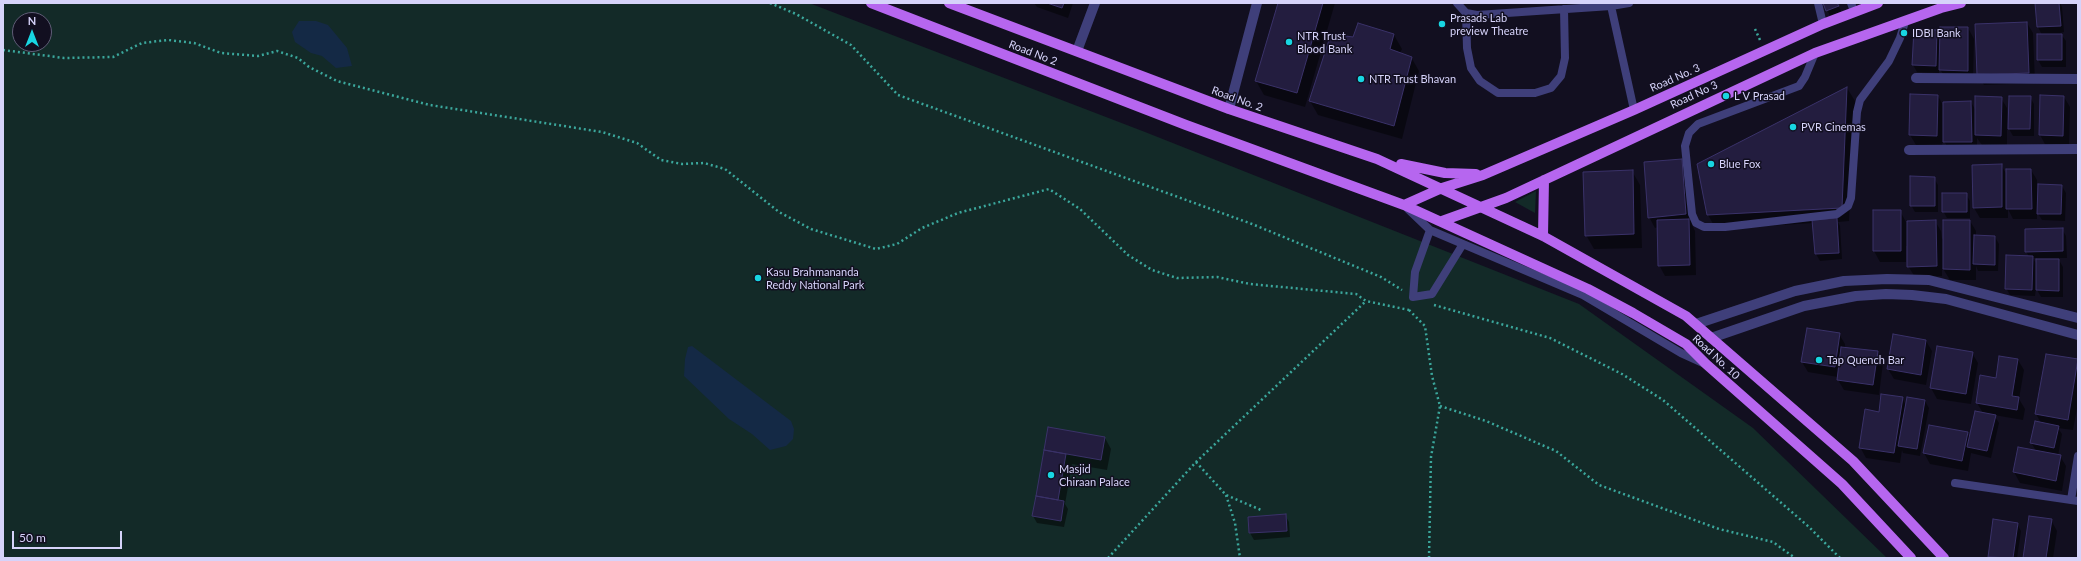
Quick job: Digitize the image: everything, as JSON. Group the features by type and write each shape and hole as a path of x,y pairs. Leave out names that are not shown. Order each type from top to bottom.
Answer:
{"main road":[{"name":"Road No 2","path":"871,3 1186,124 1404,205"},
{"name":"Road No. 2","path":"949,3 1229,109 1377,159 1514,222"},
{"name":"Road No. 3","path":"1404,205 1442,188 1483,175 1634,110 1823,24 1852,7 1878,3"},
{"name":"Road No 3","path":"1442,221 1506,198 1815,54 1941,8 1961,3"},
{"path":"1377,159 1445,174 1483,175"},
{"path":"1542,236 1544,180"},
{"path":"1404,205 1442,221"},
{"name":"Road No. 10","path":"1442,221 1588,289 1686,344 1706,364 1842,484 1911,558"},
{"name":"Road No. 10","path":"1514,222 1686,316 1853,461 1944,558"}],"street":[{"path":"1077,51 1095,3"},
{"path":"1229,109 1257,3"},
{"path":"1916,78 2078,79"},
{"path":"1909,150 2078,149"},
{"path":"1696,324 1795,291 1844,281 1929,280 2078,318"},
{"path":"1927,297 1929,280"},
{"path":"1711,338 1768,317 1833,300 1886,294 1927,297 1977,307 2078,335"}],"lane":[{"path":"1457,3 1466,13 1467,48 1471,68 1480,82 1498,93 1535,93 1551,88 1561,76 1565,58 1564,9"},
{"path":"1466,13 1477,14 1564,9 1611,6 1628,3"},
{"path":"1818,3 1823,24"},
{"path":"1611,6 1634,110"},
{"path":"1815,54 1805,77 1799,86 1698,124 1688,133 1685,146 1692,214 1696,223 1704,227 1732,226 1837,214 1848,206 1851,198 1856,112 1860,100 1889,61 1900,38 1905,22"},
{"path":"1404,205 1430,230 1583,295 1681,353 1706,364"},
{"path":"1430,230 1415,272 1413,297 1432,294 1463,244"},
{"path":"1955,483 2074,500 2078,456"}],"path":[{"path":"770,3 796,14 851,45 898,95 1252,224 1381,277 1413,297 1430,304 1550,338 1622,374 1663,400 1809,527 1840,558"},
{"path":"3,50 64,58 113,57 142,43 168,40 194,42 221,53 258,56 276,51 298,58 309,67 344,83 430,105 602,132 637,143 661,160 682,164 704,163 725,169 779,212 811,229 876,249 897,244 922,228 958,213 1048,189 1080,209 1128,256 1152,270 1177,278 1217,277 1250,284 1356,294 1366,301 1409,310 1425,326 1432,376 1440,406 1431,456 1429,558"},
{"path":"1108,558 1196,462 1366,301"},
{"path":"1440,406 1486,422 1556,451 1599,485 1719,529 1773,542 1795,558"},
{"path":"1196,462 1226,495 1235,522 1240,558"},
{"path":"1226,495 1261,510"}],"green space":[{"name":"Kasu Brahmananda Reddy National Park","path":"3,3 809,3 1145,132 1579,304 1753,428 1887,558 3,558"},
{"path":"1536,191 1535,213 1515,202"}],"water":[{"path":"299,21 316,21 328,25 347,48 352,66 336,68 322,56 311,53 295,42 292,32"},
{"path":"692,346 791,421 794,429 793,439 786,446 770,450 752,434 729,419 684,376 685,359 688,347"}],"building":[{"path":"1047,3 1064,3 1062,8"},
{"name":"NTR Trust Blood Bank","path":"1278,3 1323,3 1297,93 1255,81"},
{"path":"1823,3 1837,3 1839,6 1826,11"},
{"path":"2035,3 2059,3 2061,26 2037,27"},
{"path":"2027,22 2029,73 1977,75 1975,24"},
{"name":"NTR Trust Bhavan","path":"1358,23 1394,34 1390,49 1412,57 1394,126 1309,101 1331,34 1353,37"},
{"path":"1940,27 1968,27 1968,71 1939,70"},
{"path":"1914,29 1937,30 1936,66 1912,65"},
{"path":"2037,34 2062,34 2062,60 2037,60"},
{"path":"1847,87 1842,208 1707,215 1697,164"},
{"path":"1910,94 1938,95 1937,136 1909,135"},
{"path":"2040,95 2064,96 2063,136 2039,135"},
{"path":"1975,96 2002,97 2001,136 1975,135"},
{"path":"2009,96 2031,96 2030,129 2008,129"},
{"path":"1971,101 1972,142 1943,142 1943,102"},
{"path":"1682,159 1686,214 1648,218 1644,162"},
{"path":"2002,164 2002,207 1973,208 1972,165"},
{"path":"2006,169 2031,169 2032,209 2006,209"},
{"path":"1633,170 1634,234 1585,236 1583,172"},
{"path":"1910,176 1935,177 1935,206 1910,206"},
{"path":"2038,184 2062,185 2061,214 2037,214"},
{"path":"1942,193 1967,193 1967,212 1942,212"},
{"path":"1873,210 1901,210 1901,251 1873,251"},
{"path":"1837,218 1839,253 1815,254 1812,220"},
{"path":"1689,219 1690,265 1658,266 1657,220"},
{"path":"1936,220 1937,266 1907,267 1907,221"},
{"path":"1943,220 1970,220 1970,270 1943,269"},
{"path":"2063,228 2063,251 2025,252 2025,229"},
{"path":"1974,235 1995,236 1995,265 1973,264"},
{"path":"2006,255 2033,256 2032,290 2005,289"},
{"path":"2036,259 2059,259 2059,291 2036,290"},
{"path":"1807,328 1840,333 1835,367 1801,362"},
{"path":"1893,334 1926,340 1921,375 1887,369"},
{"path":"1937,346 1973,352 1966,394 1930,388"},
{"path":"1841,347 1878,351 1873,385 1837,380"},
{"path":"2046,354 2078,359 2068,420 2035,414"},
{"path":"1999,356 2018,359 2012,396 2019,397 2017,410 1976,403 1980,375 1996,378"},
{"path":"1881,394 1903,397 1894,453 1859,448 1865,409 1879,412"},
{"path":"1907,397 1925,400 1917,449 1898,446"},
{"path":"1975,411 1996,415 1987,451 1967,447"},
{"path":"2035,421 2059,426 2054,448 2030,443"},
{"path":"1929,425 1968,432 1962,461 1923,453"},
{"path":"1048,427 1105,437 1101,460 1044,450"},
{"path":"2018,447 2061,455 2056,481 2013,472"},
{"name":"Masjid Chiraan Palace","path":"1044,450 1066,454 1058,500 1036,496"},
{"path":"1036,496 1064,501 1061,521 1032,516"},
{"path":"1286,514 1287,531 1249,533 1248,517"},
{"path":"2029,516 2052,519 2046,558 2023,558"},
{"path":"1993,519 2018,523 2013,558 1988,557"}],"place":[{"name":"Prasads Lab preview Theatre","path":"1442,24"},
{"name":"IDBI Bank","path":"1904,33"},
{"name":"NTR Trust Blood Bank","path":"1289,42"},
{"name":"NTR Trust Bhavan","path":"1361,79"},
{"name":"L V Prasad","path":"1726,96"},
{"name":"PVR Cinemas","path":"1793,127"},
{"name":"Blue Fox","path":"1711,164"},
{"name":"Kasu Brahmananda Reddy National Park","path":"758,278"},
{"name":"Tap Quench Bar","path":"1819,360"},
{"name":"Masjid Chiraan Palace","path":"1051,475"}]}
